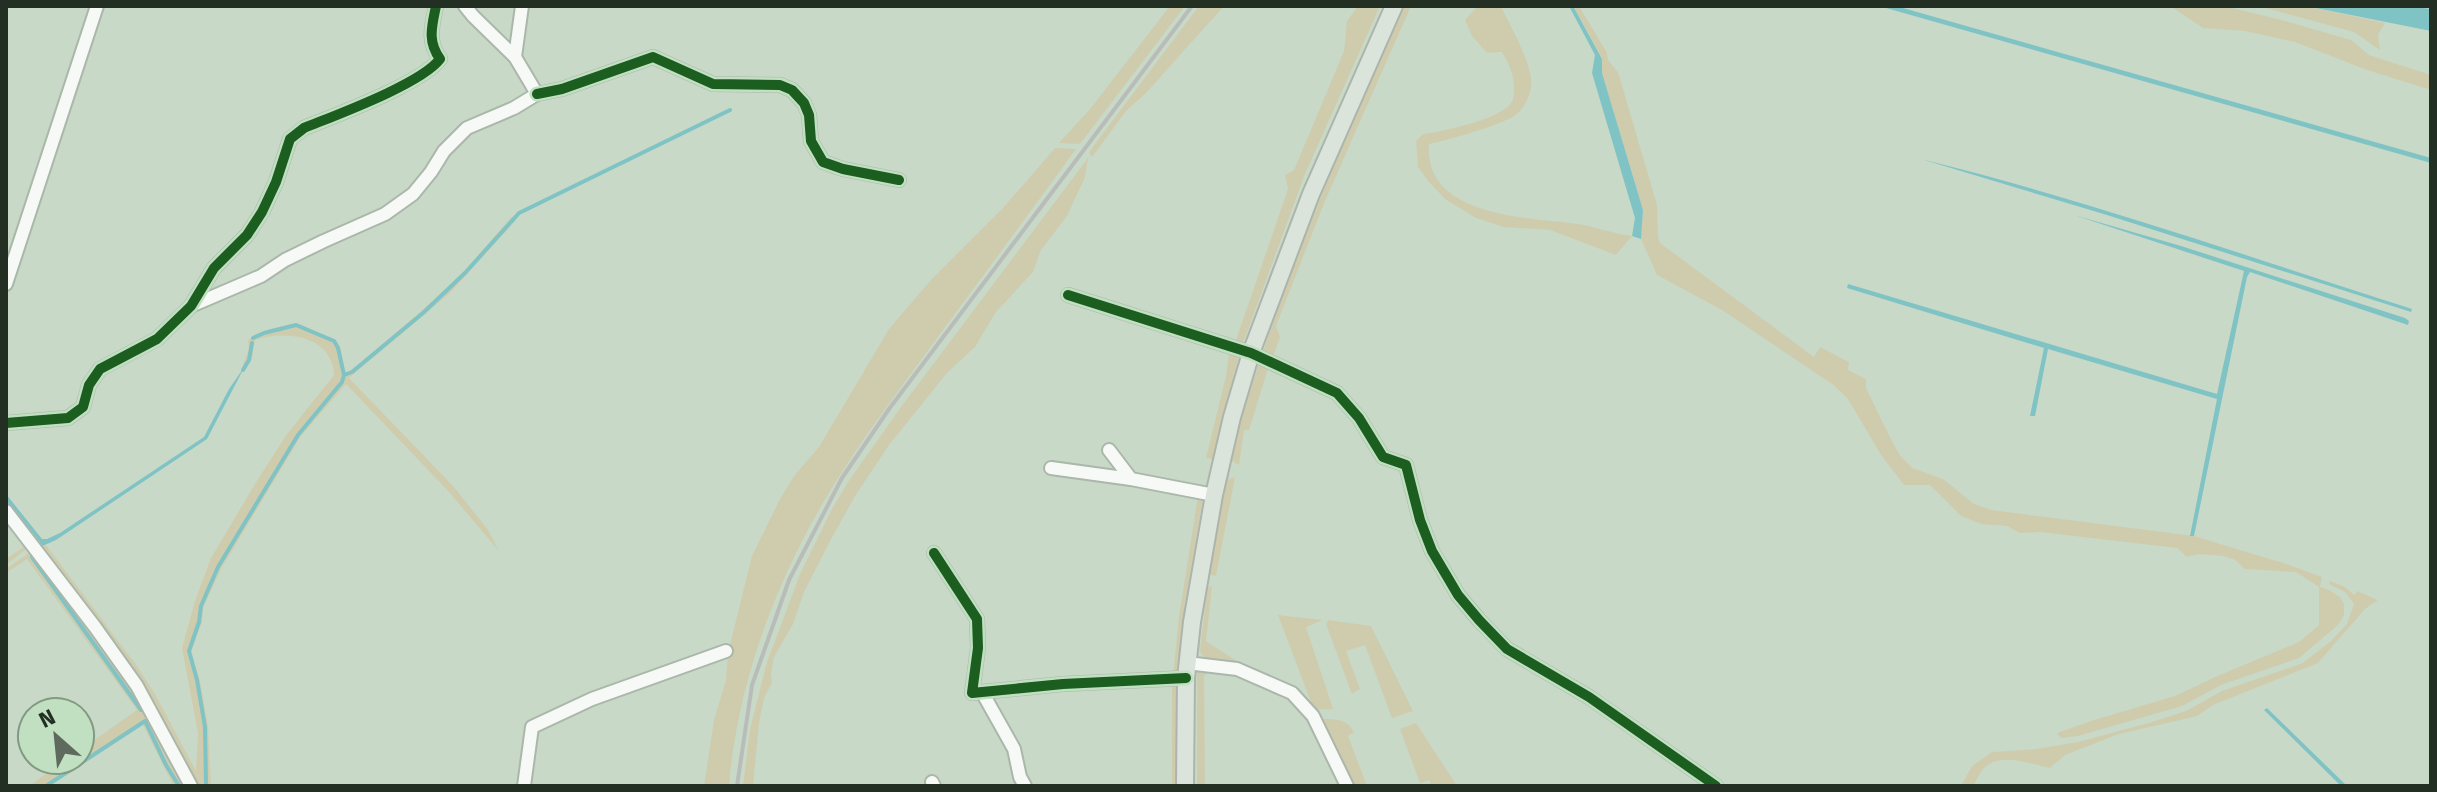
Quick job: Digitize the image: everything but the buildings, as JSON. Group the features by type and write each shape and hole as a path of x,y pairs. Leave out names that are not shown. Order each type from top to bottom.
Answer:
{"main road":[{"path":"1185,786 1186,671 1192,622 1214,495 1232,417 1251,353 1311,194 1394,6"}],"street":[{"path":"6,284 97,6"},
{"path":"6,423 68,418 77,414 83,407 89,385 100,369 157,339 191,306 214,268 247,235 276,182 290,139 304,128 419,77 437,64 440,59 430,37 436,6"},
{"path":"465,6 515,57 537,94"},
{"path":"515,57 522,6"},
{"path":"191,306 261,276 311,247 385,214 413,194 444,151 467,128 514,108 537,94 562,89 653,57 713,84 780,85 792,90 804,103 809,115 811,141 823,162 899,180"},
{"path":"1068,295 1251,353 1337,393 1359,418 1383,457 1406,465 1420,520 1432,551 1458,595 1507,649 1589,697 1716,786"},
{"path":"1109,450 1131,479"},
{"path":"1051,468 1214,495"},
{"path":"6,511 137,686 189,785"},
{"path":"934,553 977,619 978,648 972,693 1186,671 1237,669 1292,693 1313,716 1347,786"},
{"path":"524,786 532,727 592,699 726,651"},
{"path":"982,692 1014,749 1025,786"}],"shaded area":[{"path":"1170,6 1185,6 1080,144 1059,143 1090,109"},
{"path":"1199,6 1224,6 1126,111 1092,157 1089,152"},
{"path":"1358,6 1380,6 1305,174 1242,346 1235,343 1288,189 1285,175 1294,170 1344,51 1347,21"},
{"path":"1405,6 1411,6 1325,201 1276,326 1280,337 1272,360 1262,355 1294,266 1347,135"},
{"path":"1475,6 1501,6 1529,68 1530,90 1522,109 1511,118 1429,144 1432,168 1443,187 1461,200 1483,209 1632,236 1616,255 1550,230 1504,227 1476,218 1445,199 1418,167 1416,141 1423,134 1487,118 1508,106 1513,99 1513,80 1502,52 1487,53 1472,36 1465,20"},
{"path":"1573,6 1579,6 1607,53 1608,60 1618,72 1657,205 1660,243 1814,357 1820,347 1849,362 1848,370 1866,379 1866,388 1888,433 1899,454 1912,468 1943,479 1974,504 1992,510 2194,536 2322,577 2320,587 2340,597 2344,604 2344,615 2338,625 2299,658 2221,685 2182,706 2078,736 2061,738 2057,733 2175,696 2299,642 2319,625 2319,587 2296,572 2245,569 2224,556 2198,554 2187,557 2177,548 2040,532 2020,533 2007,526 1981,524 1961,516 1930,485 1904,485 1881,455 1848,399 1835,386 1722,310 1657,275 1641,239 1643,210 1602,73 1602,58"},
{"path":"2170,6 2224,6 2351,40 2369,55 2431,75 2431,90 2367,70 2295,42 2245,31 2203,28"},
{"path":"2259,6 2306,6 2385,23 2378,35 2380,50 2354,32"},
{"path":"1055,148 1076,149 876,422 822,505 783,581 753,661 734,744 729,786 704,786 714,720 726,680 728,653 752,556 780,499 794,476 819,447 889,329"},
{"path":"1088,158 1085,177 1067,216 1041,250 1033,272 996,312 975,347 947,373 889,445 829,543 804,592 793,624 774,657 772,683 764,698 759,723 753,786 743,786 750,729 767,662 800,574 832,509 901,407"},
{"path":"511,217 516,220 450,293 349,378 454,487 488,530 499,551 449,492 346,384 301,436 221,569 203,608 202,622 191,652 208,726 211,786 199,786 144,686 6,506 6,500 41,547 46,545 137,666 196,771 198,733 182,648 195,601 211,558 258,479 287,434 334,375 325,351 316,344 293,336 255,340 252,359 244,371 245,367 242,367 249,349 248,340 270,329 297,323 336,340 341,349 345,373 351,371 464,272"},
{"path":"1229,353 1239,356 1213,459 1206,458 1226,376"},
{"path":"1260,361 1269,365 1249,430 1244,430 1239,465 1230,460 1238,423"},
{"path":"1235,477 1216,576 1209,574 1224,481"},
{"path":"1198,496 1203,497 1177,676 1173,676 1179,617"},
{"path":"6,518 145,708 143,711 151,720 182,783 180,786 171,786 143,725 96,756 96,739 137,710 27,559 6,573 6,569 29,553 26,549 6,565 6,559 24,547 6,523"},
{"path":"2330,581 2354,595 2357,591 2378,600 2365,609 2318,663 2213,705 2197,716 2119,734 2065,755 2050,768 2015,760 1998,761 1983,769 1973,786 1961,786 1972,766 1992,752 2078,742 2149,723 2186,711 2222,691 2303,663 2347,624 2354,604 2345,592 2329,584"},
{"path":"1212,586 1206,641 1273,680 1204,657 1200,652 1207,588"},
{"path":"1278,615 1323,620 1306,627 1333,709 1314,710"},
{"path":"1328,620 1371,626 1413,711 1392,718 1365,645 1346,651 1360,689 1352,694 1326,624"},
{"path":"1197,671 1238,673 1289,696 1239,676 1209,672 1204,676 1205,786 1197,786"},
{"path":"1177,685 1176,786 1172,786 1172,686"},
{"path":"1318,719 1339,720 1351,727 1354,732 1348,736 1367,786 1349,786"},
{"path":"1416,723 1457,786 1432,786 1429,780 1420,783 1400,729"},
{"path":"43,776 64,776 49,786 29,786"}],"water":[{"path":"1569,6 1573,6 1602,59 1602,73 1643,210 1641,239 1632,236 1635,218 1592,73 1595,55"},
{"path":"1879,6 1896,6 2431,158 2431,163"},
{"path":"2306,6 2431,9 2431,31"},
{"path":"1921,159 2106,211 2412,309 2411,312"},
{"path":"2074,215 2405,318 2409,321 2408,325 2250,272 2194,536 2190,536 2217,399 2048,349 2035,416 2030,416 2044,348 1847,288 1848,284 2217,394 2244,271"},
{"path":"245,366 207,439 56,540 40,547 40,542 6,500 6,494 42,539 60,533 204,437"},
{"path":"2267,708 2347,786 2341,786 2264,710"}],"waterway":[{"path":"206,785 205,727 189,651 201,606 218,567 298,435 342,382 344,375 352,372 423,313 465,273 519,213 730,110"},
{"path":"253,338 296,325 334,341 344,375"},
{"path":"243,370 249,360 252,343"},
{"path":"32,557 141,710"},
{"path":"46,786 145,721 179,786"}],"railway":[{"path":"737,786 752,685 789,580 842,478 889,409 1192,6"}],"cycle path":[{"path":"6,423 68,418 83,407 89,385 100,369 157,339 191,306 214,268 247,235 276,182 290,139 304,128 397,88 430,69 440,59 432,40 436,6"},
{"path":"537,94 562,89 653,57 713,84 780,85 792,90 804,103 809,115 811,141 823,162 899,180"},
{"path":"1068,295 1251,353 1337,393 1359,418 1383,457 1406,465 1420,520 1432,551 1458,595 1479,620 1507,649 1589,697 1716,786"},
{"path":"934,553 977,619 978,648 972,693 1063,684 1186,678"}]}
